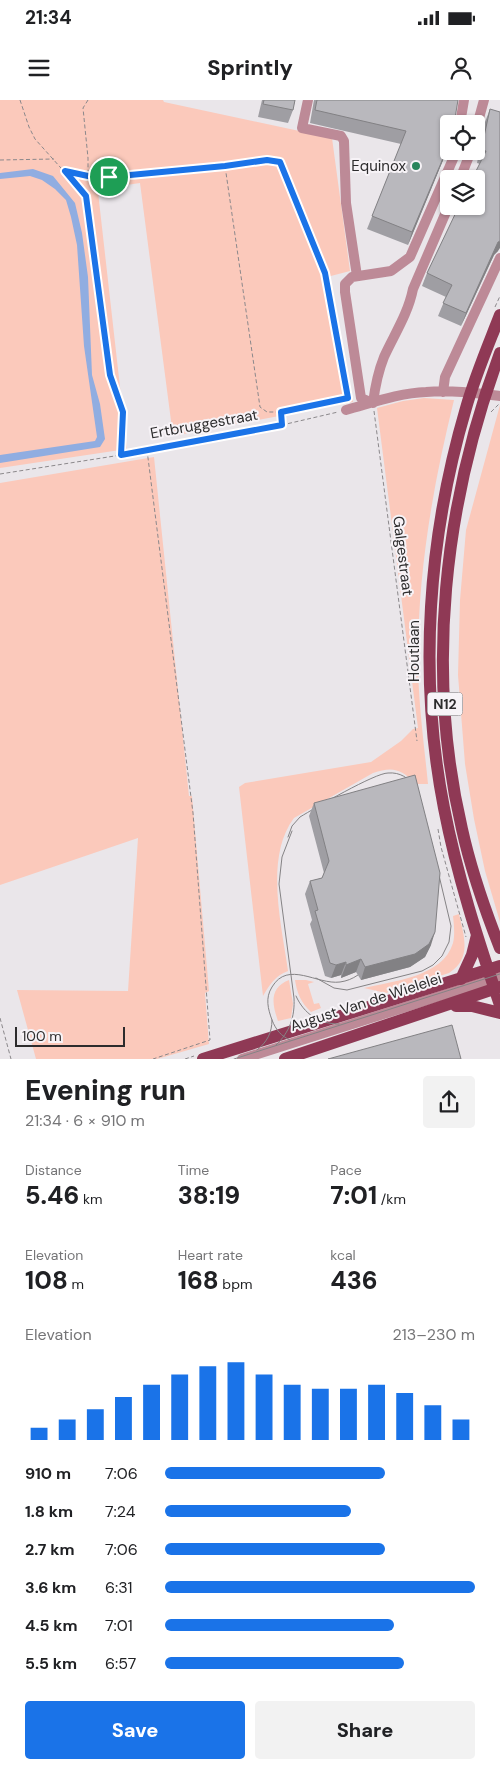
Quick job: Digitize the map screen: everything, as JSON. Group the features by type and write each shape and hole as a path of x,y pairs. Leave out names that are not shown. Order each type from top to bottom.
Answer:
{"main road":[{"name":"Houtlaan","path":"500,315 471,392 452,461 435,558 431,601 430,666 433,728 443,807 461,884 477,935 496,978 500,1005"},
{"name":"Houtlaan","path":"499,942 468,856 461,828 450,757 444,669 445,602 454,519 465,466 485,394 500,353"},
{"path":"461,979 472,955 477,935"},
{"path":"441,1008 496,978"},
{"name":"August Van de Wielelei","path":"203,1059 461,979 496,978"},
{"path":"441,1008 472,1006 500,1013"},
{"name":"August Van de Wielelei","path":"285,1059 441,1008"}],"street":[{"path":"308,100 302,128 340,136 344,141 346,203 356,276"},
{"path":"462,115 464,100"},
{"path":"480,115 484,100"},
{"path":"373,403 361,398 345,284 356,276 390,271 410,257 453,160"},
{"path":"373,403 375,383 383,359 410,302 413,289 445,215"},
{"path":"444,392 445,376 500,258"},
{"path":"346,410 408,394 471,392 500,396"},
{"name":"August Van de Wielelei","path":"242,1059 496,978"}],"path":[{"path":"20,100 28,126 35,139 86,196 110,375 123,412 121,455"},
{"path":"88,100 83,108 88,176"},
{"path":"0,160 54,159"},
{"path":"65,171 88,176 105,175 109,177 267,160 280,162 325,273 348,398 281,412 267,412 260,407 225,166"},
{"name":"Galgestraat","path":"373,403 417,741"},
{"path":"487,412 492,412 500,404"},
{"name":"Ertbruggestraat","path":"0,474 121,455 282,425 346,410"},
{"path":"281,412 282,425"},
{"path":"147,450 193,813 210,1040 153,1059"},
{"path":"0,1018 11,1059"}],"shaded area":[{"path":"0,100 163,100 164,102 332,138 350,271 327,277 353,402 173,436 140,183 113,187 98,192 127,449 0,468"},
{"path":"424,398 454,400 433,496 421,593 418,675 428,784 416,784 406,775 396,770 380,771 373,773 294,818 285,834 277,872 279,913 288,971 273,981 263,996 239,787 245,783 371,762 401,741 413,729 418,728 377,408"},
{"path":"500,405 500,922 485,871 474,819 465,764 458,675 460,600 466,530"},
{"path":"154,457 189,796 192,796 209,991 205,993 209,1044 157,1059 36,1059 17,990 128,991 138,838 0,885 0,483"},
{"path":"459,914 464,939 464,954 461,961 449,973 386,993 364,988 416,976 439,963 453,943 453,916"},
{"path":"289,980 293,1004 291,1018 278,1021 274,1009 275,992 278,987"},
{"path":"295,980 314,982 308,984 314,1004 319,1003 321,1008 311,1012 308,1009 300,998"}],"water":[{"path":"33,169 53,176 75,203 82,233 88,277 92,375 100,404 105,439 100,447 0,463 0,455 95,441 97,437 84,346 77,245 66,200 42,180 30,176 0,179 0,173"}],"building":[{"path":"264,100 295,100 293,110 263,104"},
{"name":"Equinox","path":"317,100 458,100 456,115 440,115 440,160 442,160 412,232 372,216 406,131 315,110"},
{"path":"490,109 500,112 500,241 466,313 443,303 452,285 427,273 455,215 485,215 485,170 476,170 482,160 485,160 485,132"},
{"path":"415,775 440,873 435,932 429,944 415,954 365,967 361,959 346,965 346,962 336,965 330,963 315,911 318,910 310,881 322,878 329,861 314,803"},
{"path":"452,1025 461,1059 328,1059"}],"tram line":[{"path":"288,837 292,826 300,817 381,775 388,773 400,775 407,778 415,787"},
{"path":"276,1045 288,1029 294,1005 279,884 282,857 292,831"},
{"path":"316,978 334,988 347,990 422,971 433,965 442,956 449,942 451,926 437,867"},
{"path":"290,1040 277,1030 268,1008 270,991 279,979 286,975 294,974 331,982 340,982 358,975"},
{"path":"234,1059 500,974"},
{"path":"296,996 303,1008 313,1017 332,1024 339,1024"},
{"path":"257,1050 268,1037 272,1020"}],"place":[{"name":"Equinox","path":"416,166"}],"route":[{"path":"267,160 280,162 325,273 348,398 281,412 282,425 121,455 123,412 110,375 86,196 65,171 88,176 105,175 109,177 267,160"}]}
